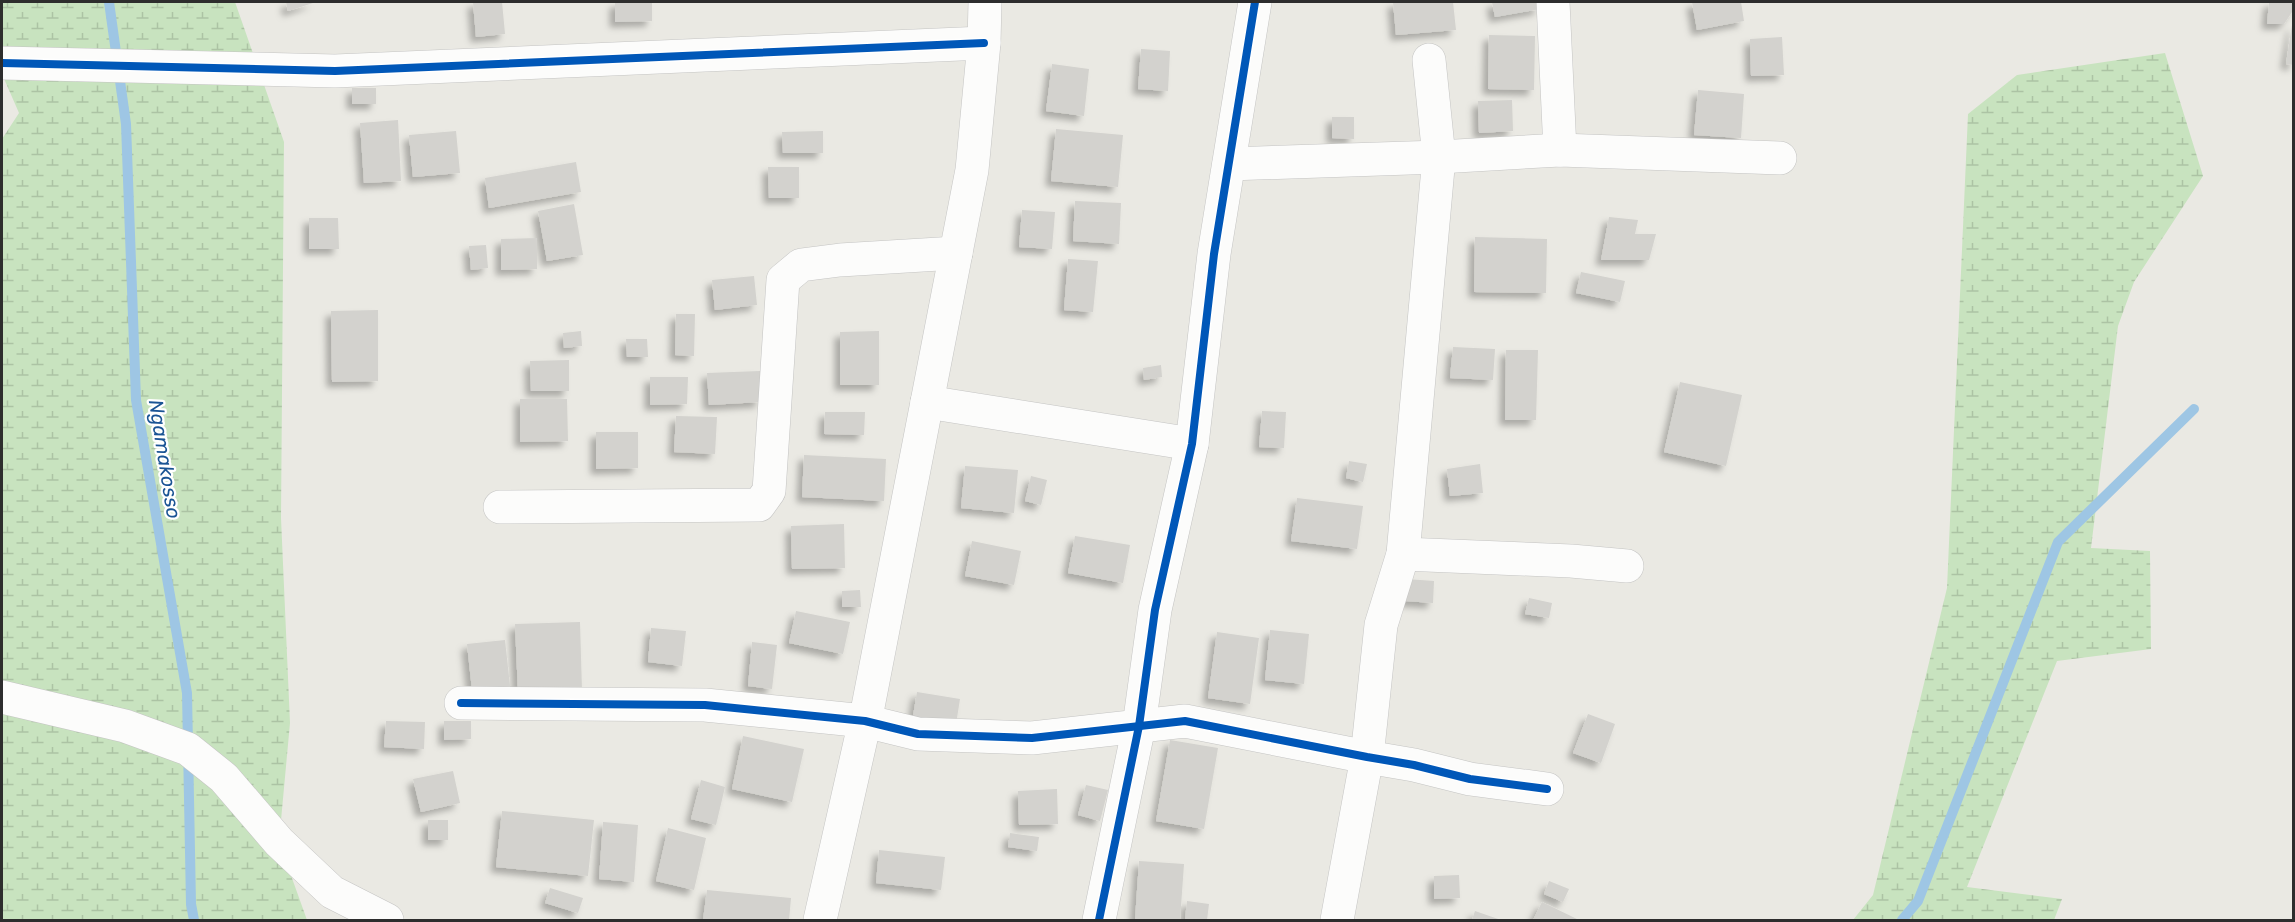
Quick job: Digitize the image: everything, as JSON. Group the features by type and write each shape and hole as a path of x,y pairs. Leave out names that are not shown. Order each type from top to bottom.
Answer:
{"street":[{"path":"819,921 865,721 972,171 984,43 985,2"},
{"path":"1099,921 1139,726 1155,610 1192,444 1214,254 1255,2"},
{"path":"1553,2 1560,150"},
{"path":"2,63 335,71 984,43"},
{"path":"1337,921 1367,758 1381,625 1402,554 1439,157 1429,60"},
{"path":"1229,164 1439,157 1560,150 1780,158"},
{"path":"500,507 759,505 769,491 783,280 801,265 840,260 956,253"},
{"path":"927,402 1192,444"},
{"path":"1402,554 1571,561 1627,566"},
{"path":"2,697 126,726 188,749 224,778 279,842 332,892 387,921"},
{"path":"461,703 705,705 865,721 918,734 1032,738 1185,721 1470,778 1547,789"}],"green space":[{"path":"2,2 235,2 284,142 281,518 290,723 279,842 307,920 2,920 2,139 19,113 2,74"},
{"path":"2165,53 2203,176 2134,282 2118,326 2091,548 2150,551 2151,649 2057,661 1967,887 2062,899 2054,920 1853,920 1873,895 1947,588 1968,114 2017,75"}],"building":[{"path":"286,2 316,2 288,11"},
{"path":"473,2 502,2 505,34 476,37"},
{"path":"615,2 652,2 652,21 615,22"},
{"path":"1393,2 1453,2 1456,30 1396,35"},
{"path":"1492,2 1539,2 1540,9 1495,17"},
{"path":"1692,2 1741,2 1744,21 1697,30"},
{"path":"2269,2 2294,2 2294,9 2284,24 2267,24"},
{"path":"2292,25 2294,25 2294,65 2286,64"},
{"path":"1489,35 1535,36 1534,90 1488,89"},
{"path":"1782,37 1784,75 1751,76 1750,39"},
{"path":"1141,49 1170,51 1168,91 1138,89"},
{"path":"1052,64 1089,69 1084,116 1046,111"},
{"path":"352,88 376,88 376,104 352,104"},
{"path":"1698,90 1744,94 1741,138 1694,135"},
{"path":"1512,100 1513,131 1479,133 1478,101"},
{"path":"1332,117 1354,117 1354,139 1332,138"},
{"path":"398,120 401,181 364,183 360,123"},
{"path":"1056,129 1123,135 1118,187 1051,181"},
{"path":"456,131 460,173 413,177 409,135"},
{"path":"823,131 823,153 783,153 782,132"},
{"path":"576,162 581,192 489,208 485,178"},
{"path":"768,167 799,167 799,198 769,198"},
{"path":"1075,201 1121,203 1119,244 1073,241"},
{"path":"574,204 583,255 547,261 538,211"},
{"path":"1022,210 1055,212 1052,249 1019,247"},
{"path":"1609,217 1638,220 1635,234 1656,234 1649,260 1601,260"},
{"path":"309,218 338,218 339,249 309,249"},
{"path":"1475,237 1547,239 1546,293 1474,292"},
{"path":"537,238 537,269 501,270 501,239"},
{"path":"486,245 488,268 471,270 469,246"},
{"path":"1068,259 1098,261 1093,312 1064,310"},
{"path":"1581,272 1625,281 1620,302 1576,293"},
{"path":"754,276 757,305 715,310 712,280"},
{"path":"378,310 378,381 332,382 331,311"},
{"path":"676,314 695,314 694,356 675,355"},
{"path":"581,331 582,346 564,348 563,333"},
{"path":"879,331 879,385 840,385 840,332"},
{"path":"626,339 647,339 648,357 627,357"},
{"path":"1453,347 1495,349 1493,380 1450,378"},
{"path":"1506,350 1538,350 1536,420 1505,420"},
{"path":"569,360 569,391 531,391 530,361"},
{"path":"1161,365 1162,377 1144,380 1143,368"},
{"path":"760,371 761,402 709,405 707,373"},
{"path":"650,377 688,377 687,404 650,405"},
{"path":"1680,382 1742,395 1726,466 1664,452"},
{"path":"520,399 567,399 568,441 520,442"},
{"path":"1262,411 1286,412 1284,448 1259,447"},
{"path":"825,412 865,412 864,435 824,434"},
{"path":"676,416 717,417 715,454 674,452"},
{"path":"596,432 638,432 638,468 596,469"},
{"path":"804,455 886,459 884,501 802,497"},
{"path":"1349,461 1367,464 1363,482 1346,478"},
{"path":"1480,464 1483,493 1450,496 1447,469"},
{"path":"965,466 1018,470 1014,513 961,508"},
{"path":"1031,476 1047,480 1041,505 1025,501"},
{"path":"1297,498 1363,506 1357,549 1291,541"},
{"path":"844,524 845,568 792,569 791,526"},
{"path":"1075,536 1130,545 1123,583 1068,573"},
{"path":"972,541 1021,551 1014,585 965,576"},
{"path":"1406,579 1434,581 1433,603 1405,601"},
{"path":"860,590 861,607 842,607 842,591"},
{"path":"1529,598 1552,603 1549,618 1525,614"},
{"path":"796,611 850,622 843,654 789,643"},
{"path":"580,622 582,691 518,694 515,624"},
{"path":"651,628 686,631 682,666 648,662"},
{"path":"1270,630 1309,634 1304,684 1265,680"},
{"path":"1217,632 1259,638 1250,704 1208,698"},
{"path":"505,640 510,686 472,690 467,644"},
{"path":"752,642 777,645 772,689 748,686"},
{"path":"917,692 960,699 956,724 913,716"},
{"path":"1588,714 1615,724 1601,763 1573,753"},
{"path":"386,721 425,722 424,749 384,747"},
{"path":"444,721 471,721 471,739 444,740"},
{"path":"743,736 804,749 792,802 732,789"},
{"path":"1170,740 1218,748 1204,829 1156,821"},
{"path":"453,771 460,803 421,812 413,779"},
{"path":"701,780 725,787 716,825 691,819"},
{"path":"1086,785 1108,790 1100,821 1078,815"},
{"path":"1057,789 1058,824 1019,825 1018,791"},
{"path":"502,811 594,820 588,876 496,867"},
{"path":"428,820 448,820 448,840 428,840"},
{"path":"603,822 638,825 634,882 599,879"},
{"path":"668,828 706,838 694,890 656,881"},
{"path":"1010,833 1039,837 1037,851 1008,847"},
{"path":"879,850 945,857 941,890 876,883"},
{"path":"1139,861 1184,864 1180,920 1135,920"},
{"path":"1459,875 1460,898 1434,899 1434,876"},
{"path":"1549,881 1569,889 1563,902 1544,894"},
{"path":"550,888 583,898 578,913 545,903"},
{"path":"707,890 791,898 789,920 703,920"},
{"path":"1187,901 1209,904 1207,920 1185,920"},
{"path":"1542,902 1579,920 1533,920"},
{"path":"1475,911 1501,920 1472,920"}],"waterway":[{"name":"Ngamakosso","path":"109,2 126,124 136,400 187,693 191,904 194,920"},
{"path":"1902,920 1918,901 2058,542 2194,409"}],"cycle path":[{"path":"1099,920 1139,726 1155,610 1192,444 1214,254 1255,2"},
{"path":"2,63 335,71 984,43"},
{"path":"461,703 705,705 865,721 918,734 1032,738 1185,721 1414,765 1470,779 1547,789"}]}
